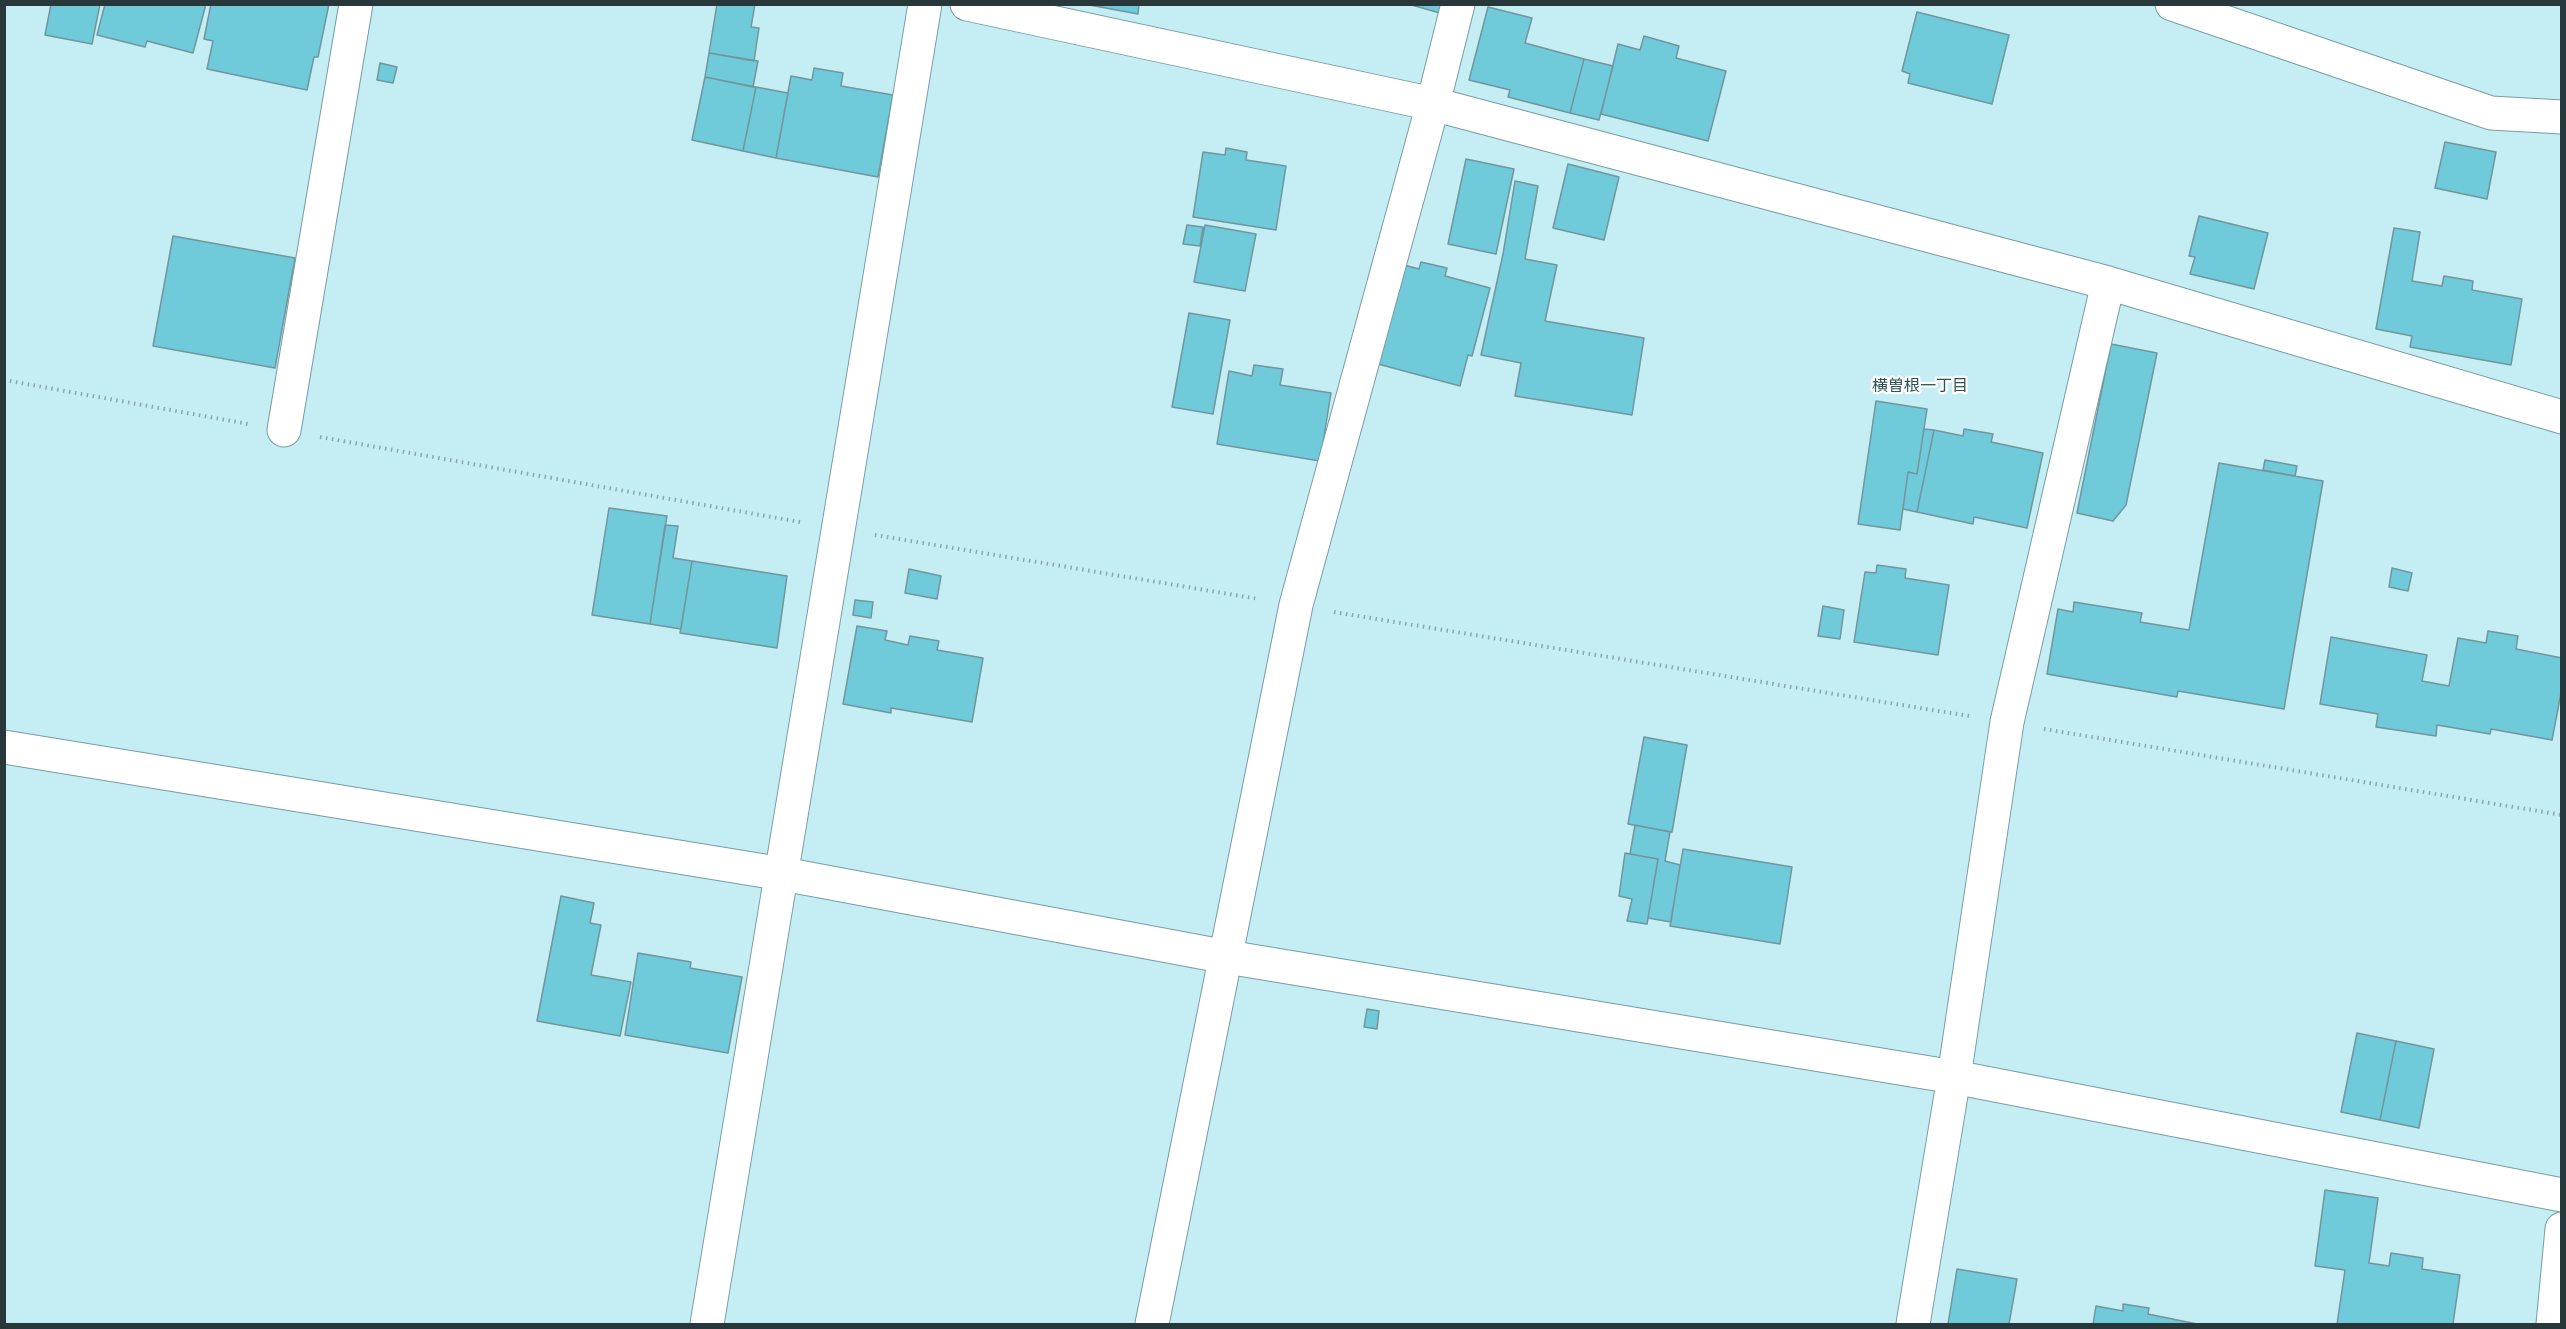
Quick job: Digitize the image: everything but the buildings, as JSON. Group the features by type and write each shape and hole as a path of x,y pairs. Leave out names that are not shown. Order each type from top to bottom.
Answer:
{"street":[{"path":"284,430 356,4"},
{"path":"707,1324 925,4"},
{"path":"967,4 1433,104 2108,283 2562,417"},
{"path":"1152,1324 1296,605 1433,104 1458,4"},
{"path":"2172,4 2491,112 2562,117"},
{"path":"1913,1324 1954,1077 2007,722 2108,283"},
{"path":"4,747 783,874 1227,957 1954,1077 2562,1195"},
{"path":"2553,1324 2562,1229"}],"district":[{"name":"横曽根一丁目","path":"1920,386"}]}
